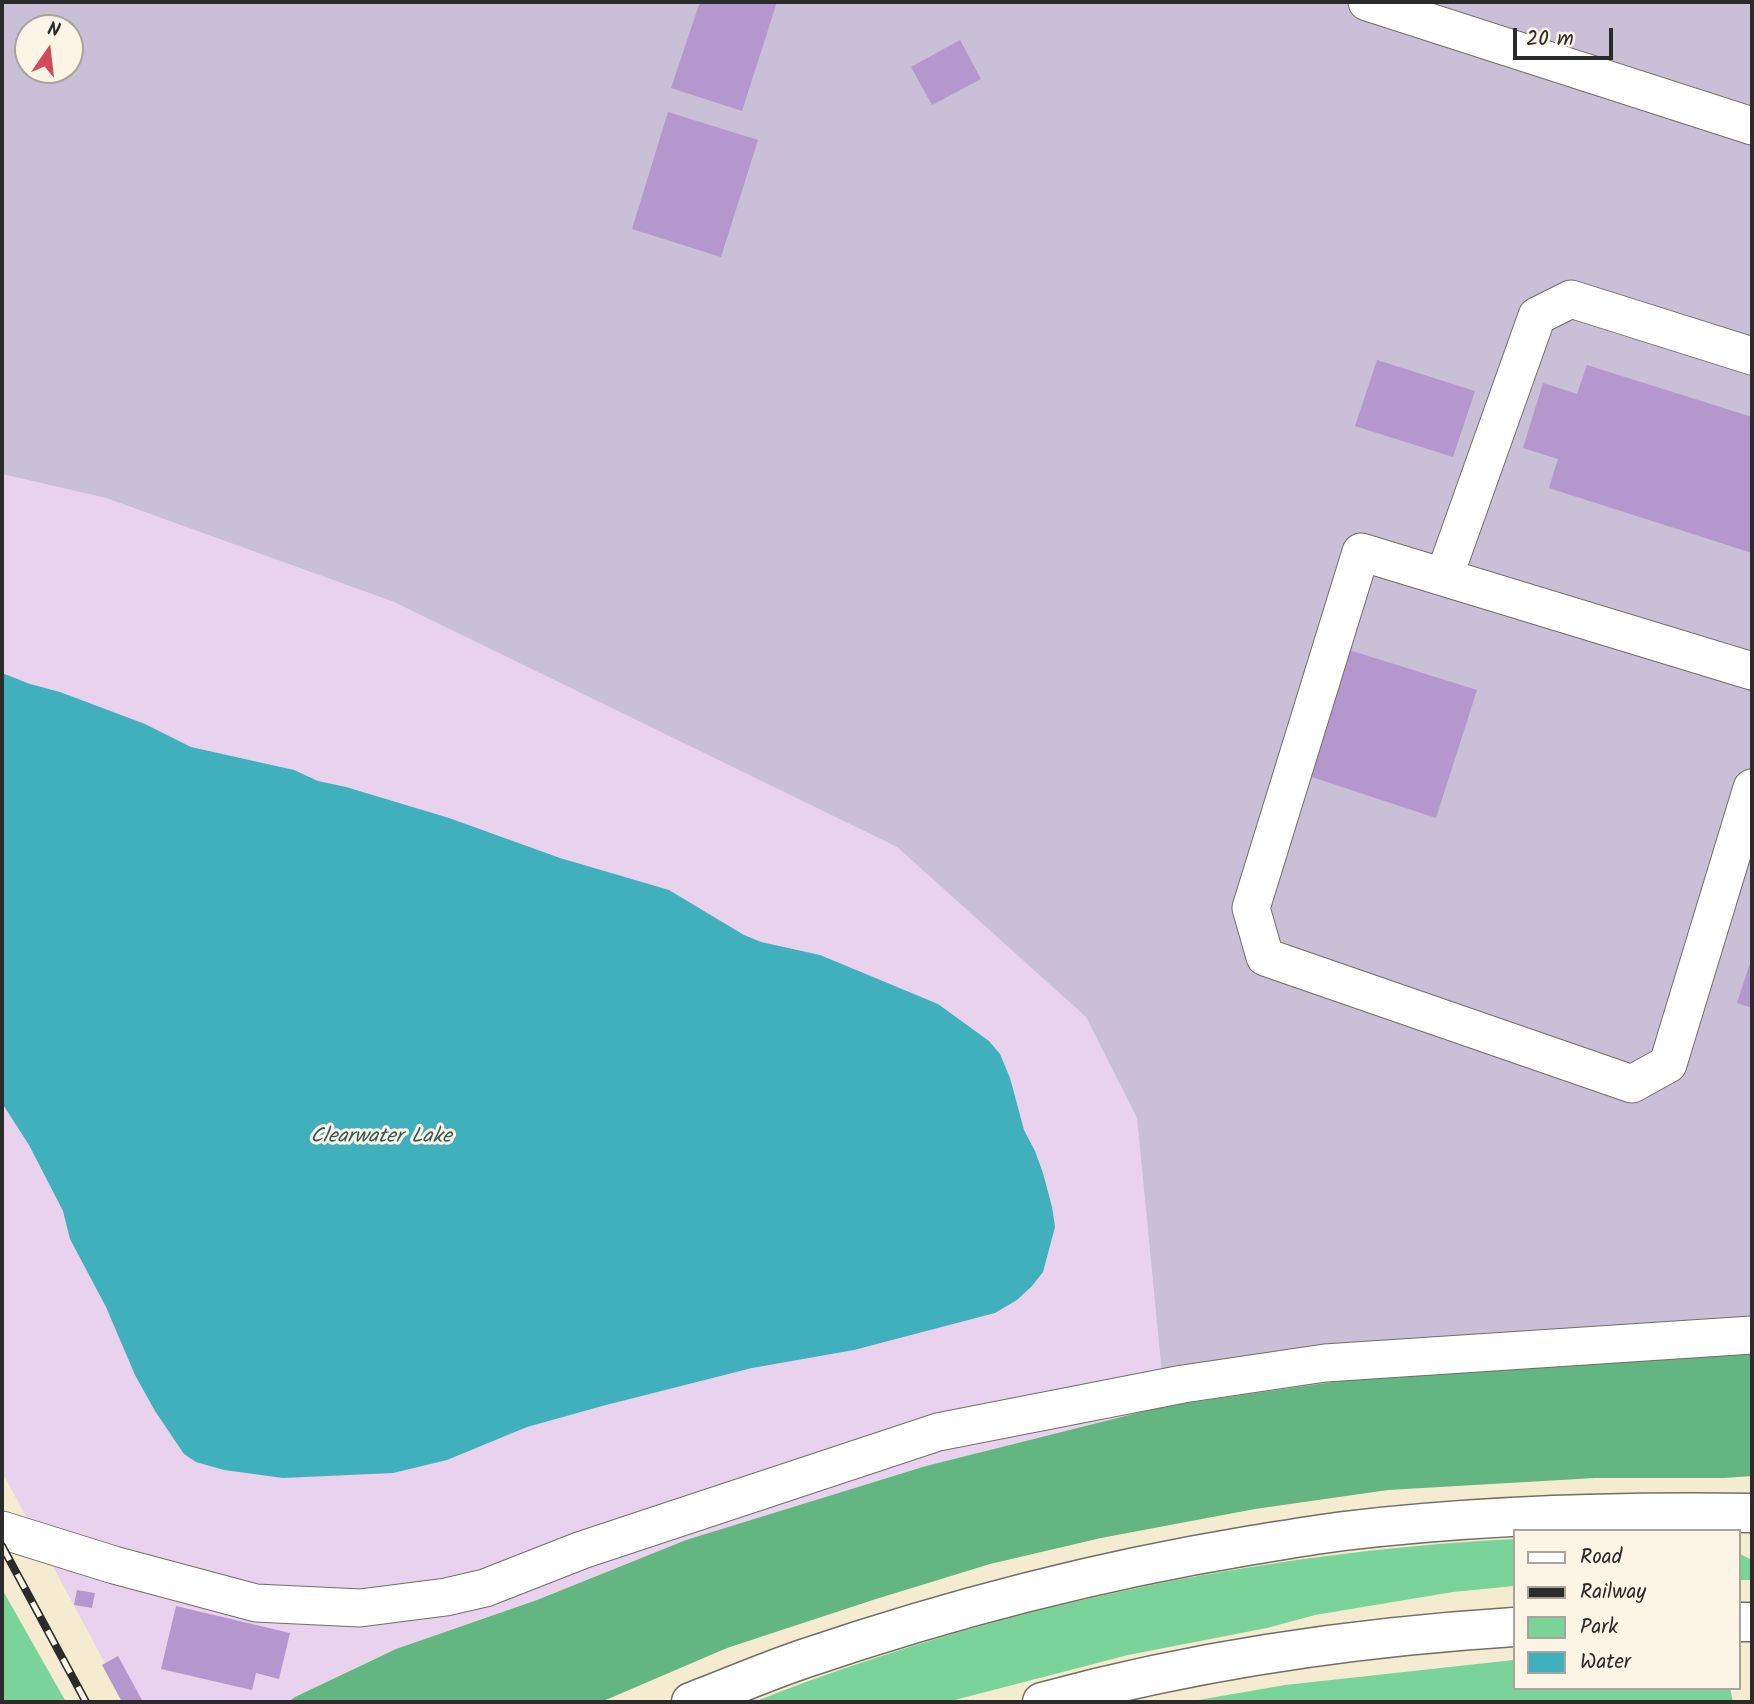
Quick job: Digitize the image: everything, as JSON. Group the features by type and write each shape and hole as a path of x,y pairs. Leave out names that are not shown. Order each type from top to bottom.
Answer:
{"main road":[{"path":"691,1702 802,1659 892,1631 1118,1570 1203,1553 1342,1531 1514,1516 1752,1513"},
{"path":"1042,1702 1148,1676 1245,1658 1432,1632 1512,1627"}],"lane":[{"path":"1367,2 1750,118"},
{"path":"1444,577 1537,316 1571,299 1752,356"},
{"path":"1752,671 1361,552 1251,908 1265,957 1632,1084 1668,1064 1752,788"},
{"path":"2,1530 256,1603 360,1608 446,1597 485,1588 582,1550 938,1432 1183,1384 1325,1363 1752,1335"}],"shaded area":[{"path":"2,2 1752,2 1752,1344 1444,1366 1165,1406 1137,1118 1086,1017 897,847 394,602 106,498 2,474"},
{"path":"2,474 106,498 394,602 897,847 1086,1017 1137,1118 1165,1406 926,1466 686,1540 537,1600 396,1649 288,1702 126,1702 2,1472"}],"green space":[{"path":"1752,1344 1752,1476 1595,1478 1388,1490 1255,1509 1101,1538 990,1564 876,1599 727,1648 601,1702 288,1702 396,1649 537,1600 686,1540 926,1466 1165,1406 1444,1366"},
{"path":"1512,1539 1512,1586 1453,1592 1315,1615 1267,1628 1128,1655 947,1702 754,1702 937,1639 1127,1590 1321,1557"},
{"path":"1740,1554 1752,1560 1752,1580 1740,1580"},
{"path":"2,1589 66,1702 2,1702"},
{"path":"1512,1660 1512,1690 1730,1690 1733,1702 1187,1702 1285,1685"}],"water":[{"name":"Clearwater Lake","path":"2,673 145,724 191,747 294,770 318,781 449,818 560,858 669,890 744,935 761,942 820,955 938,1004 989,1041 1000,1054 1010,1078 1024,1130 1043,1173 1052,1207 1055,1227 1043,1272 1017,1300 995,1313 854,1350 752,1368 606,1405 527,1427 447,1460 393,1473 283,1478 224,1470 196,1462 184,1454 135,1375 106,1307 70,1239 63,1211 29,1145 2,1103"}],"building":[{"path":"700,2 777,2 742,111 671,88"},
{"path":"960,40 981,79 932,105 911,67"},
{"path":"668,112 758,140 721,257 632,229"},
{"path":"1377,360 1475,391 1453,457 1355,426"},
{"path":"1587,365 1752,417 1752,553 1549,488 1558,459 1523,448 1543,383 1577,394"},
{"path":"1349,650 1477,690 1436,818 1309,776"},
{"path":"1752,957 1752,1008 1737,1003"},
{"path":"77,1590 95,1593 92,1608 74,1605"},
{"path":"176,1606 290,1633 279,1679 256,1673 252,1690 161,1669"},
{"path":"118,1656 143,1702 122,1702 102,1665"}],"railway":[{"path":"2,1546 86,1702"}]}
